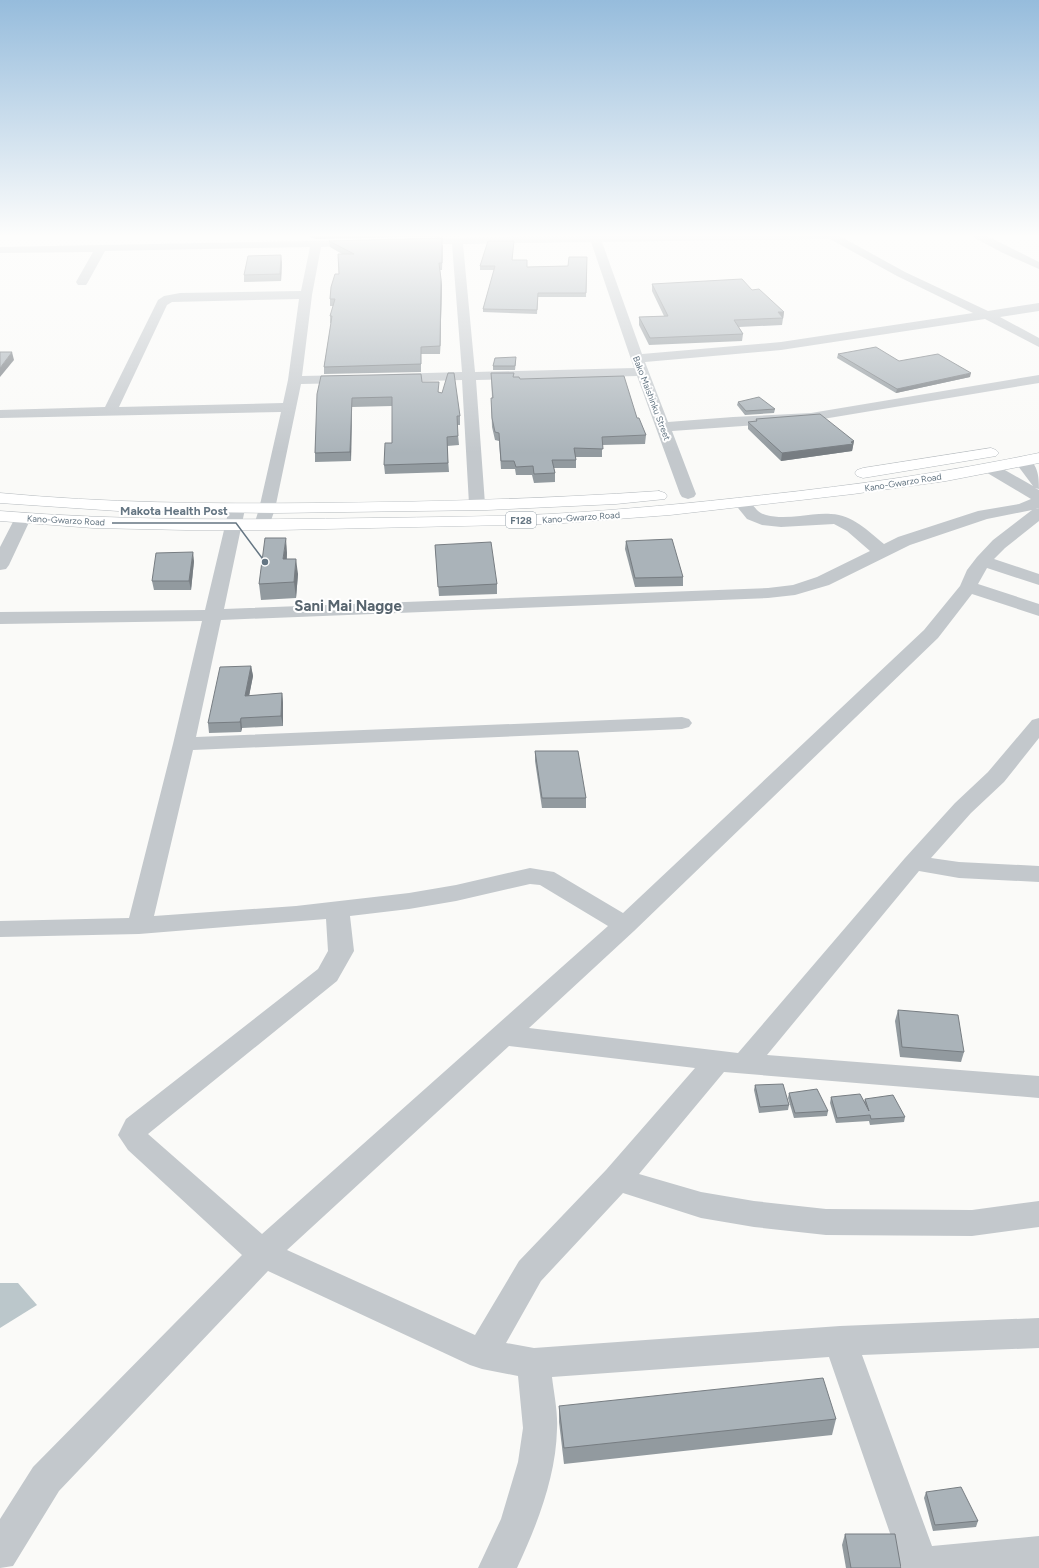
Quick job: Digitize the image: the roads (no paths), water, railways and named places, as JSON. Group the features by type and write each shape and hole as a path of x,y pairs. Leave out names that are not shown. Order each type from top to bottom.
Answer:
{"main road":[{"name":"Kano-Gwarzo Road","path":"0,516 104,522 235,516 267,509 387,508 688,494 829,478 1039,444"},
{"name":"Kano-Gwarzo Road","path":"0,498 235,516 262,524 452,522 551,519 742,503 880,486 1031,460"}],"street":[{"path":"110,411 160,307"},
{"path":"262,524 267,509 295,380 304,307"},
{"path":"463,307 477,504"},
{"name":"Bako Maishinku Street","path":"619,307 688,494"},
{"path":"971,307 1039,343"},
{"path":"382,378 469,376 639,365 781,346 1038,307"},
{"path":"295,380 366,378"},
{"path":"664,427 733,421 811,417 1039,379"},
{"path":"0,414 288,407"},
{"path":"1031,460 1039,484"},
{"path":"990,468 1039,497"},
{"path":"0,618 212,615 768,593 795,590 823,581 904,541 984,516 1023,508 1039,502"},
{"path":"742,503 753,516 762,520 841,520 849,524 882,552"},
{"path":"0,1553 46,1479 263,1254 625,925 931,634 968,588 976,570 983,561 1000,544 1039,513"},
{"path":"139,926 184,744 235,516"},
{"path":"0,565 23,518"},
{"path":"983,561 1039,580"},
{"path":"968,588 1039,610"},
{"path":"184,744 682,723"},
{"path":"482,1354 530,1271 731,1062 963,808 996,776 1037,730"},
{"path":"913,863 959,870 1039,874"},
{"path":"0,929 139,926 337,910 409,901 456,893 530,876 546,878 625,925"},
{"path":"337,910 341,951 328,976 136,1127 133,1135 138,1142 263,1254 482,1354 534,1363 840,1341 1039,1333"},
{"path":"504,1035 731,1062 1039,1087"},
{"path":"617,1179 701,1205 754,1214 826,1222 972,1223 1039,1214"},
{"path":"840,1341 921,1567 1039,1555"},
{"path":"497,1568 505,1553 533,1477 540,1429 534,1363"}],"place":[{"name":"Makota Health Post","path":"265,562"}],"district":[{"name":"Sani Mai Nagge","path":"348,606"}]}
